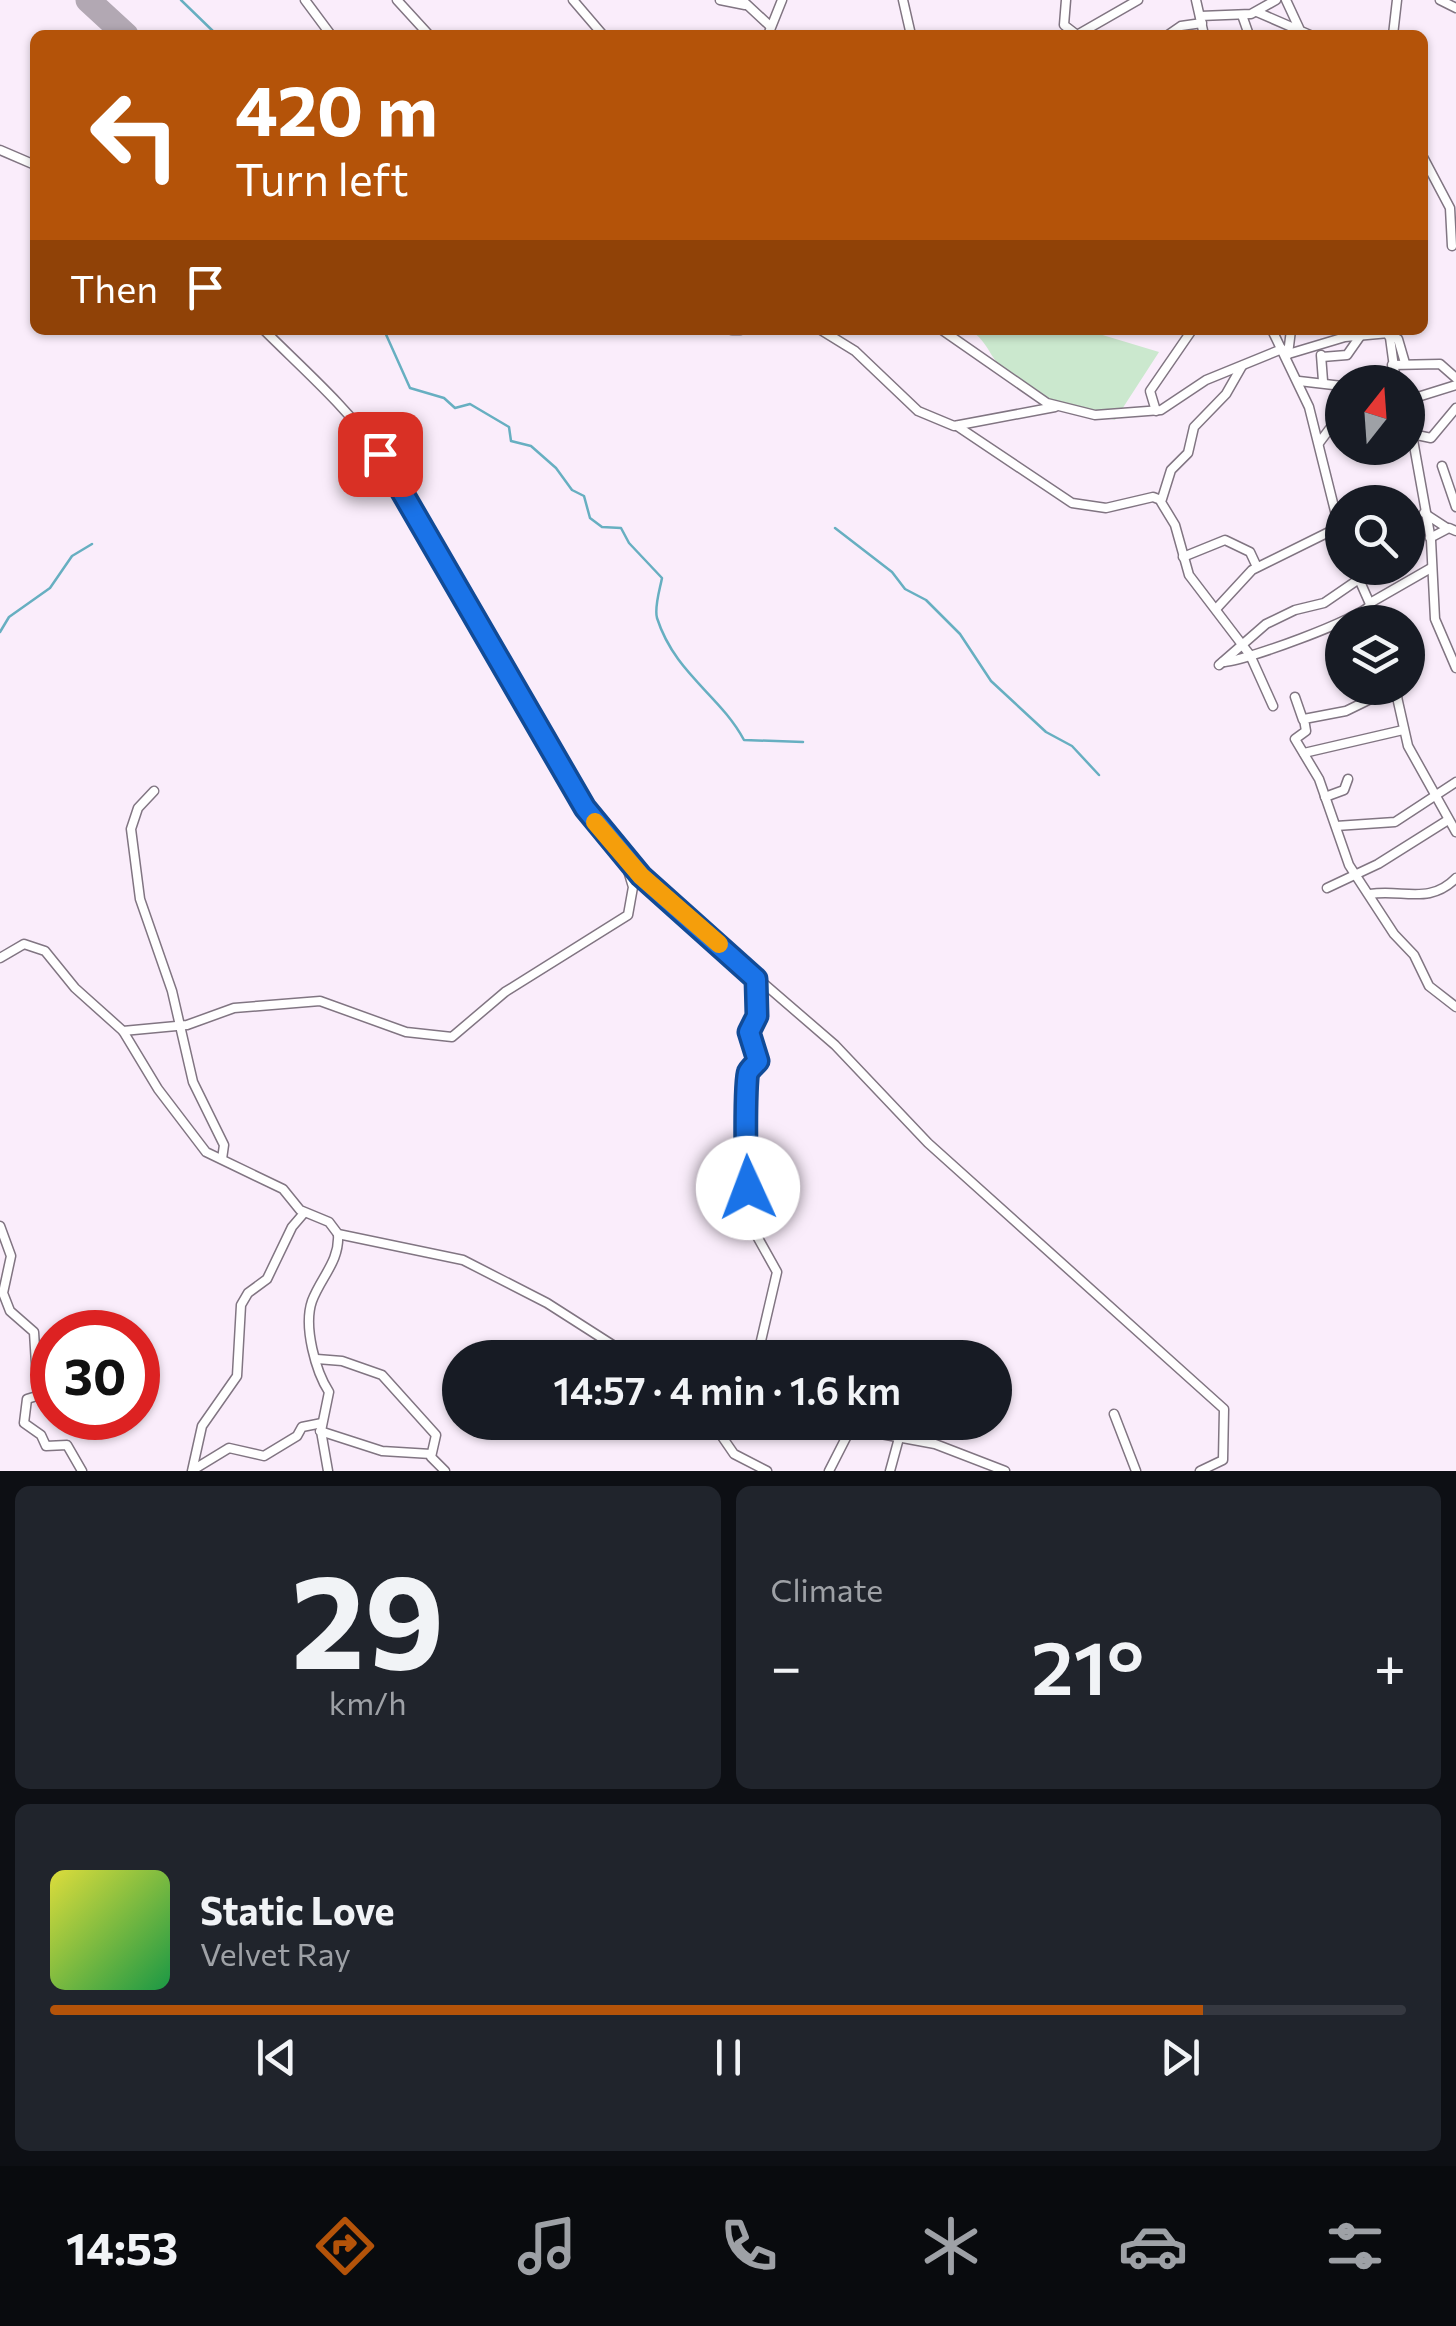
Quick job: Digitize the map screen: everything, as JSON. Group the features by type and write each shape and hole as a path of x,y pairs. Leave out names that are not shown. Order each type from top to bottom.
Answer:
{"street":[{"path":"304,0 327,30"},
{"path":"397,0 425,30"},
{"path":"573,0 598,30"},
{"path":"720,0 744,2 769,30"},
{"path":"770,30 782,0"},
{"path":"903,0 911,30"},
{"path":"1066,0 1064,25 1070,30"},
{"path":"1086,30 1138,0"},
{"path":"1196,0 1203,30"},
{"path":"1175,30 1201,20 1257,12 1276,0"},
{"path":"1286,0 1298,28"},
{"path":"1394,30 1397,0"},
{"path":"1440,0 1456,8"},
{"path":"1257,12 1301,30"},
{"path":"1242,15 1247,30"},
{"path":"1284,21 1287,30"},
{"path":"0,150 30,163"},
{"path":"1428,166 1450,208 1452,246"},
{"path":"269,335 376,448 575,793 623,856 846,1056 928,1144 1222,1407 1226,1419 1223,1460 1200,1471"},
{"path":"830,335 855,350 918,410 957,426 1072,503 1106,508 1153,496 1161,500"},
{"path":"949,335 1055,407"},
{"path":"1156,411 1150,391 1189,335"},
{"path":"1275,335 1298,381 1329,485"},
{"path":"1285,353 1289,335"},
{"path":"957,426 1055,407 1095,415 1156,411 1206,380 1242,366 1361,335"},
{"path":"1322,357 1347,355 1361,335"},
{"path":"1389,335 1392,365 1443,364 1456,381 1425,393"},
{"path":"1392,335 1399,341 1405,363"},
{"path":"1298,381 1323,382 1322,346"},
{"path":"1242,366 1226,394 1194,426 1188,452 1171,470 1161,500 1192,580 1252,658 1273,706"},
{"path":"1425,437 1430,438 1456,408"},
{"path":"1319,443 1325,435"},
{"path":"1425,513 1456,508 1451,477 1442,466"},
{"path":"1441,513 1451,529"},
{"path":"1425,517 1436,619 1456,668"},
{"path":"1430,538 1451,529 1456,517"},
{"path":"1216,609 1257,567 1325,535"},
{"path":"1183,557 1225,540 1246,549 1257,567"},
{"path":"1350,585 1324,603 1273,620 1241,643 1221,664 1252,658 1317,628 1362,614 1370,604 1398,586 1414,582 1431,568"},
{"path":"1362,585 1370,604"},
{"path":"1296,697 1306,731 1295,739 1325,797 1346,859 1429,986 1456,1007"},
{"path":"1303,720 1344,712 1358,705"},
{"path":"1399,705 1403,730 1456,832"},
{"path":"1304,753 1403,730"},
{"path":"1325,797 1344,790 1348,780"},
{"path":"1336,826 1392,823 1456,782"},
{"path":"154,791 135,815 132,848 140,900 180,1025 193,1082 224,1146 222,1158"},
{"path":"1327,888 1448,820"},
{"path":"123,1031 180,1025 234,1008 320,1001 406,1032 452,1037 504,992 628,915 633,887 623,856"},
{"path":"1370,894 1416,897 1445,889 1456,878"},
{"path":"0,958 21,944 43,950 75,988 123,1031 198,1143 283,1190 304,1213 328,1222 338,1234 463,1260 547,1303 605,1340"},
{"path":"756,979 757,1016 749,1032 758,1061 746,1083 749,1130 744,1172 753,1229 776,1272 761,1340"},
{"path":"192,1470 202,1426 237,1376 241,1304 248,1292 268,1279 292,1227 304,1213"},
{"path":"0,1226 10,1256 3,1293 10,1312 35,1334 36,1380 42,1389 40,1395 26,1399 24,1423 41,1435 46,1446 67,1445 82,1471"},
{"path":"328,1471 318,1427 328,1392 319,1380 311,1307 337,1252 338,1234"},
{"path":"317,1359 342,1360 382,1375 437,1437 430,1454 434,1465 446,1471"},
{"path":"1114,1414 1136,1471"},
{"path":"192,1470 231,1448 264,1456 297,1436 302,1427 318,1427 382,1450 430,1454"},
{"path":"724,1440 734,1454 767,1471"},
{"path":"829,1471 844,1440"},
{"path":"890,1471 898,1440"},
{"path":"911,1440 935,1444 1004,1471"}],"green space":[{"path":"976,335 1103,335 1159,352 1115,420 1054,401 1025,386 1000,366"}],"waterway":[{"path":"181,0 212,30"},
{"path":"386,335 410,388 444,398 455,408 470,404 509,427 511,441 531,446 556,468 572,490 584,496 590,518 602,527 621,528 629,543 662,578 656,614 665,637 744,740 803,742"},
{"path":"835,528 892,572 905,589 926,600 960,634 991,681 1046,732 1072,746 1099,775"},
{"path":"0,632 9,617 50,588 72,556 92,544"}],"runway":[{"path":"88,0 121,30"}],"slow traffic":[{"path":"595,822 641,876 719,944"}],"route":[{"path":"380,454 585,808 641,876 756,979 757,1016 749,1032 758,1061 748,1072 746,1089 749,1130 744,1172 748,1188"}]}
